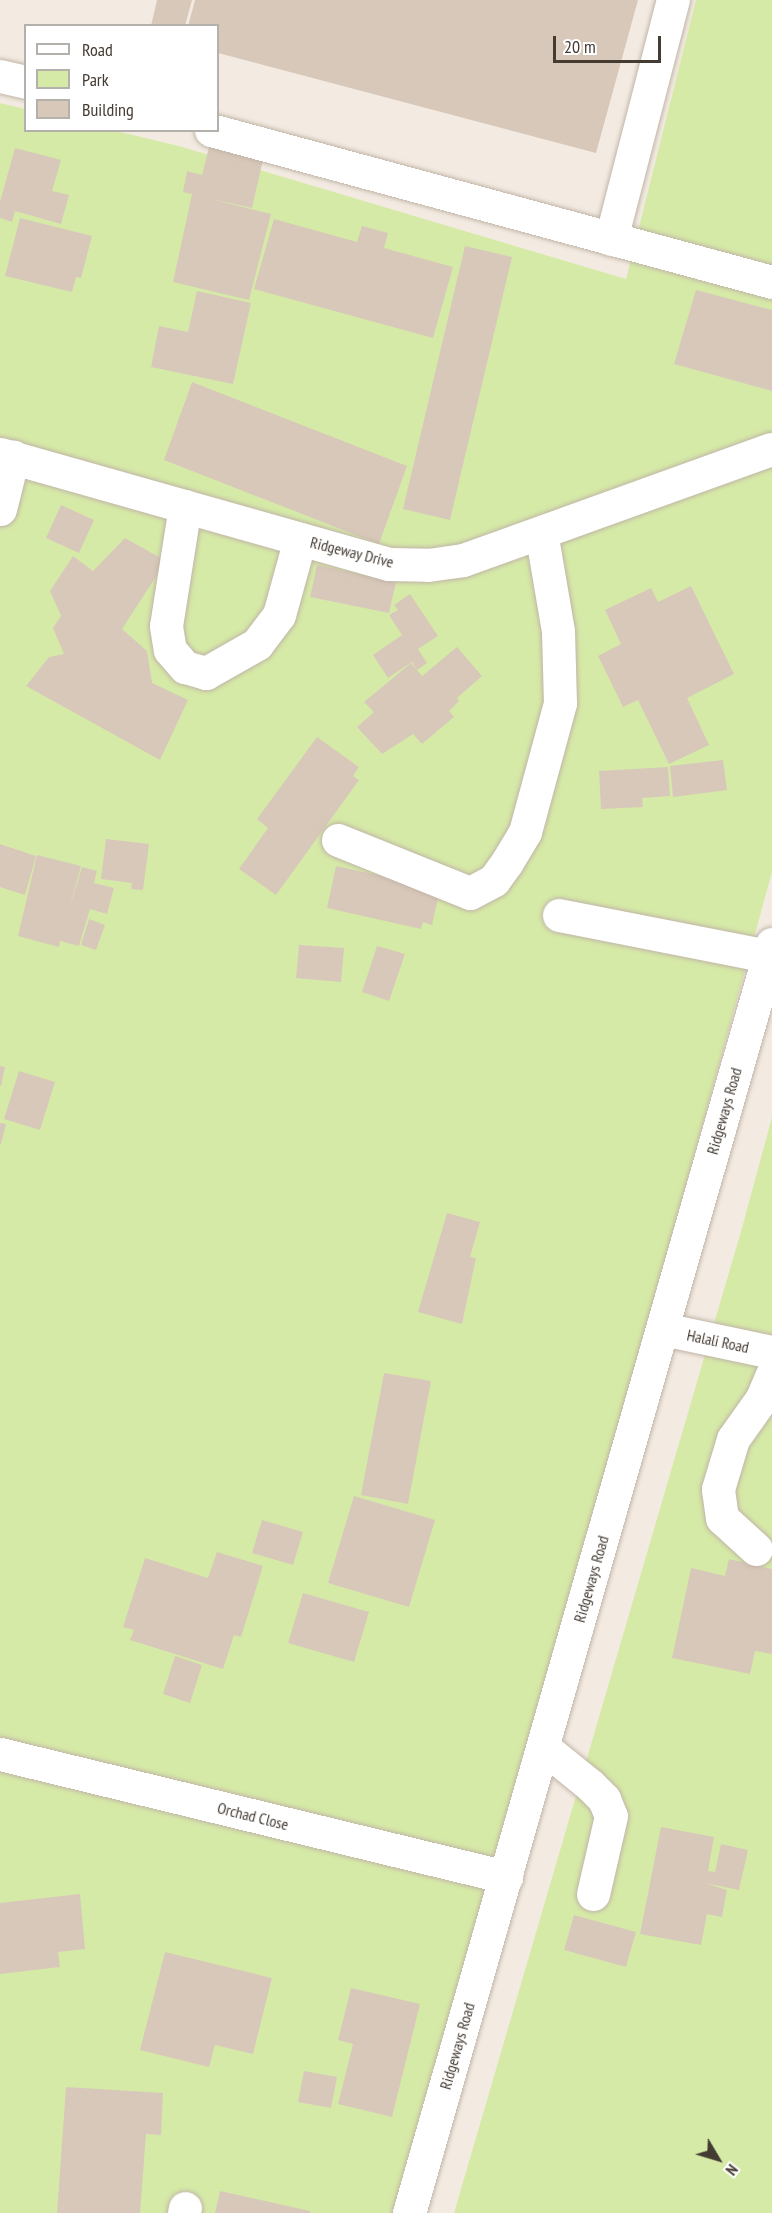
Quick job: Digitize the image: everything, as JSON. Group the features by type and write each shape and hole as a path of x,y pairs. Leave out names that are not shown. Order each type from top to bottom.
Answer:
{"street":[{"path":"611,239 673,0"},
{"path":"0,76 24,82"},
{"path":"218,132 772,282"},
{"name":"Ridgeway Drive","path":"0,509 7,456 389,564 428,565 463,560 772,449"},
{"path":"185,506 166,626 170,650 185,667 206,673 257,644 279,615 300,539"},
{"path":"338,840 470,893 494,880 507,862 525,832 561,703 558,631 541,532"},
{"path":"559,915 770,950"},
{"name":"Ridgeways Road","path":"409,2213 770,950"},
{"name":"Halali Road","path":"663,1329 772,1352"},
{"path":"756,1550 723,1518 718,1489 733,1439 762,1398 772,1374"},
{"path":"543,1747 604,1799 611,1816 593,1894"},
{"name":"Orchad Close","path":"0,1754 506,1877"}],"green space":[{"path":"696,0 772,0 772,872 403,2213 0,2213 0,103 24,109 24,132 120,132 179,146 626,279"},
{"path":"772,1117 772,2213 454,2213 742,1228"}],"building":[{"path":"157,0 192,0 186,24 151,24"},
{"path":"195,0 638,0 596,153 219,53 219,24 189,24"},
{"path":"211,139 265,151 252,208 207,198 271,214 249,300 173,282 192,194 183,192 187,171 202,175"},
{"path":"15,148 61,160 52,191 69,195 61,224 15,211 12,222 0,218 0,202"},
{"path":"20,218 92,236 81,278 76,277 72,292 5,276"},
{"path":"274,219 357,242 362,226 388,233 384,248 453,267 433,338 254,289"},
{"path":"465,246 512,257 450,520 403,509"},
{"path":"696,290 772,310 772,391 674,364"},
{"path":"197,291 251,303 233,384 151,367 159,326 188,332"},
{"path":"192,382 407,466 379,544 164,460"},
{"path":"61,505 94,520 79,553 46,538"},
{"path":"125,538 166,561 122,629 147,651 152,683 188,700 160,760 26,686 49,657 64,654 53,628 61,616 50,591 73,556 93,571"},
{"path":"317,565 396,582 389,613 310,597"},
{"path":"691,586 734,674 687,698 709,745 669,764 638,700 623,707 598,656 621,644 605,610 651,588 658,602"},
{"path":"410,594 438,636 418,649 427,663 417,670 412,662 388,678 373,655 402,635 389,615 398,610 394,605"},
{"path":"457,647 482,676 457,698 459,701 449,711 454,717 422,744 413,734 382,754 357,727 374,712 364,702 411,663 422,676"},
{"path":"317,737 359,767 353,776 359,780 276,895 239,869 268,828 257,819"},
{"path":"723,760 727,790 673,797 670,766"},
{"path":"668,767 670,796 642,798 643,807 601,809 599,771"},
{"path":"106,839 149,844 143,890 131,889 132,883 101,879"},
{"path":"0,844 36,856 25,895 0,887"},
{"path":"37,855 81,866 69,910 82,867 97,871 94,883 114,888 107,914 90,909 79,946 60,941 59,947 18,936"},
{"path":"336,866 440,889 432,925 423,922 421,929 327,908"},
{"path":"89,919 105,925 96,950 81,945"},
{"path":"299,945 344,948 341,982 296,978"},
{"path":"377,946 405,954 389,1001 362,992"},
{"path":"0,1066 5,1067 1,1086 0,1086"},
{"path":"19,1071 55,1082 40,1130 4,1119"},
{"path":"0,1123 6,1124 1,1144 0,1144"},
{"path":"447,1213 480,1222 470,1257 476,1258 462,1324 418,1312"},
{"path":"384,1373 431,1381 408,1504 361,1495"},
{"path":"354,1496 435,1520 409,1607 328,1583"},
{"path":"262,1520 303,1532 293,1565 252,1553"},
{"path":"217,1552 263,1566 241,1637 234,1635 223,1669 130,1640 134,1630 123,1627 145,1558 208,1578"},
{"path":"729,1559 772,1569 772,1654 755,1651 750,1674 672,1658 691,1568 725,1576"},
{"path":"303,1593 369,1612 354,1662 288,1643"},
{"path":"175,1656 202,1665 190,1703 163,1694"},
{"path":"661,1827 714,1837 708,1871 715,1872 721,1844 748,1850 739,1890 705,1883 727,1890 722,1917 707,1914 701,1945 640,1934"},
{"path":"80,1894 85,1949 58,1952 60,1967 0,1974 0,1903"},
{"path":"574,1915 636,1932 626,1967 564,1950"},
{"path":"165,1952 272,1978 253,2054 215,2045 209,2067 140,2050"},
{"path":"351,1988 420,2004 392,2117 338,2104 353,2044 338,2040"},
{"path":"304,2071 337,2077 331,2108 298,2102"},
{"path":"66,2087 163,2093 161,2135 146,2134 140,2213 57,2213"},
{"path":"220,2191 310,2211 310,2213 215,2213"}]}
